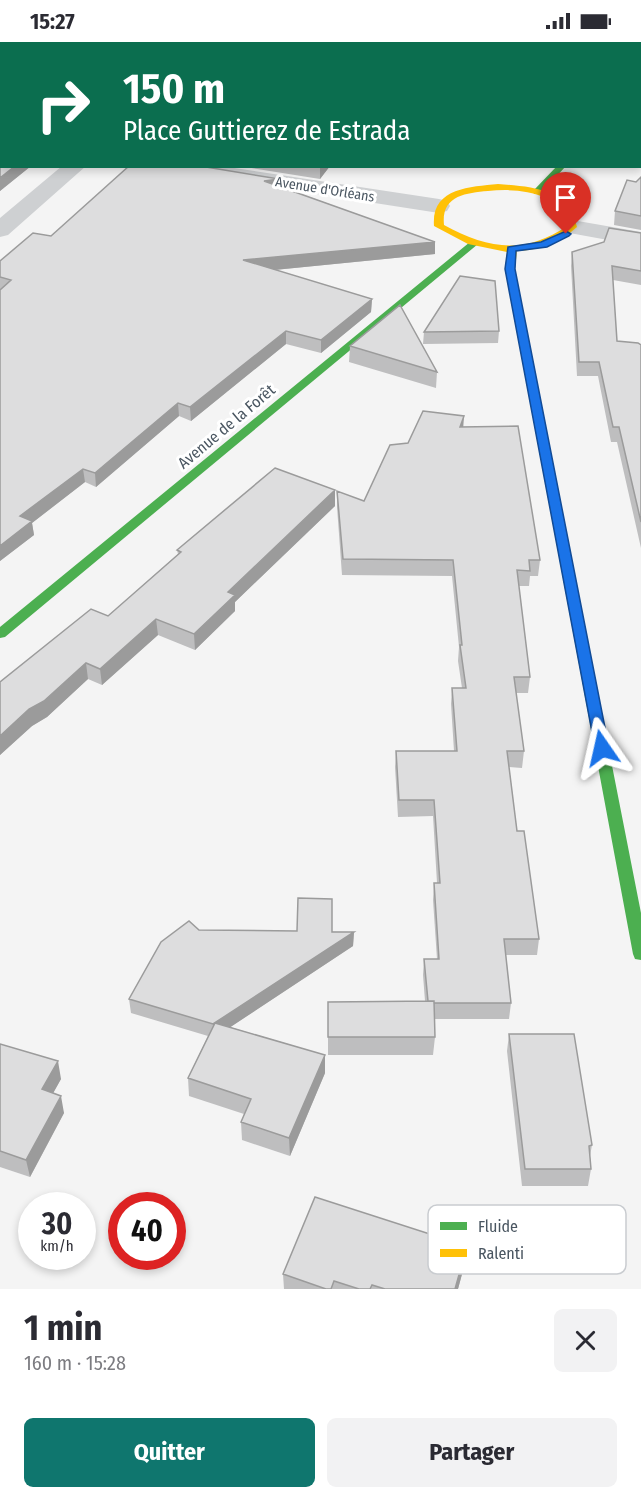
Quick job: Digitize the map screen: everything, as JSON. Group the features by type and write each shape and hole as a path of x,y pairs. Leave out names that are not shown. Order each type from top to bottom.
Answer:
{"street":[{"path":"0,230 74,168"},
{"name":"Avenue d'Orléans","path":"188,168 439,206"},
{"path":"537,192 560,168"},
{"path":"479,188 518,188 537,192 555,198 567,207 573,217 572,227 556,240 512,249 473,244 457,238 439,226 436,219 439,206 462,192 479,188"},
{"path":"572,227 641,238"},
{"name":"Avenue de la Forêt","path":"0,634 473,244"},
{"path":"512,249 510,269 641,954"}],"building":[{"path":"0,168 12,168 0,178"},
{"path":"127,168 212,168 279,179 264,181 435,242 243,260 372,299 321,340 286,331 190,407 178,403 95,473 83,469 20,516 32,521 0,546 0,290 11,280 0,277 0,261 33,233 51,236"},
{"path":"641,177 641,216 615,211 627,180 636,182"},
{"path":"609,228 641,233 641,271 612,266 617,341 641,345 641,522 619,427 613,427 599,362 579,362 572,252 604,242"},
{"path":"460,276 495,281 499,331 424,332"},
{"path":"400,305 437,372 350,346"},
{"path":"423,411 464,416 460,427 518,426 540,560 529,560 530,571 517,570 530,677 514,677 524,751 507,751 517,831 524,831 539,939 504,939 511,1003 434,1003 434,1001 428,1001 424,959 439,959 434,883 440,883 434,800 399,800 396,751 457,751 452,688 466,688 453,560 343,559 337,491 364,501 390,445 408,443"},
{"path":"275,468 335,490 228,592 235,595 194,634 156,619 100,669 86,663 44,701 29,709 0,736 0,682 91,609 108,616 181,552 177,550"},
{"path":"298,898 332,899 332,932 354,932 213,1024 129,999 161,942 189,921 199,930 297,931"},
{"path":"434,1001 435,1037 328,1037 328,1002"},
{"path":"215,1023 325,1055 289,1138 241,1122 251,1099 188,1078"},
{"path":"509,1034 574,1034 592,1145 589,1146 591,1169 525,1169"},
{"path":"0,1044 58,1061 42,1089 61,1096 26,1160 0,1151"},
{"path":"315,1197 428,1233 428,1274 459,1274 455,1289 385,1289 372,1285 370,1289 359,1289 334,1281 331,1289 326,1289 283,1274"}],"traffic: fast":[{"path":"537,192 560,168"},
{"path":"0,634 473,244"},
{"path":"565,557 641,954"}],"traffic: slow":[{"path":"498,187 534,191 555,199 564,206 572,227 557,238 541,245 506,249 472,242 439,226 438,215 447,199 466,191 498,187"},
{"path":"512,249 510,269 565,557"}],"route":[{"path":"566,234 543,244 512,249 510,269 602,748"}]}
